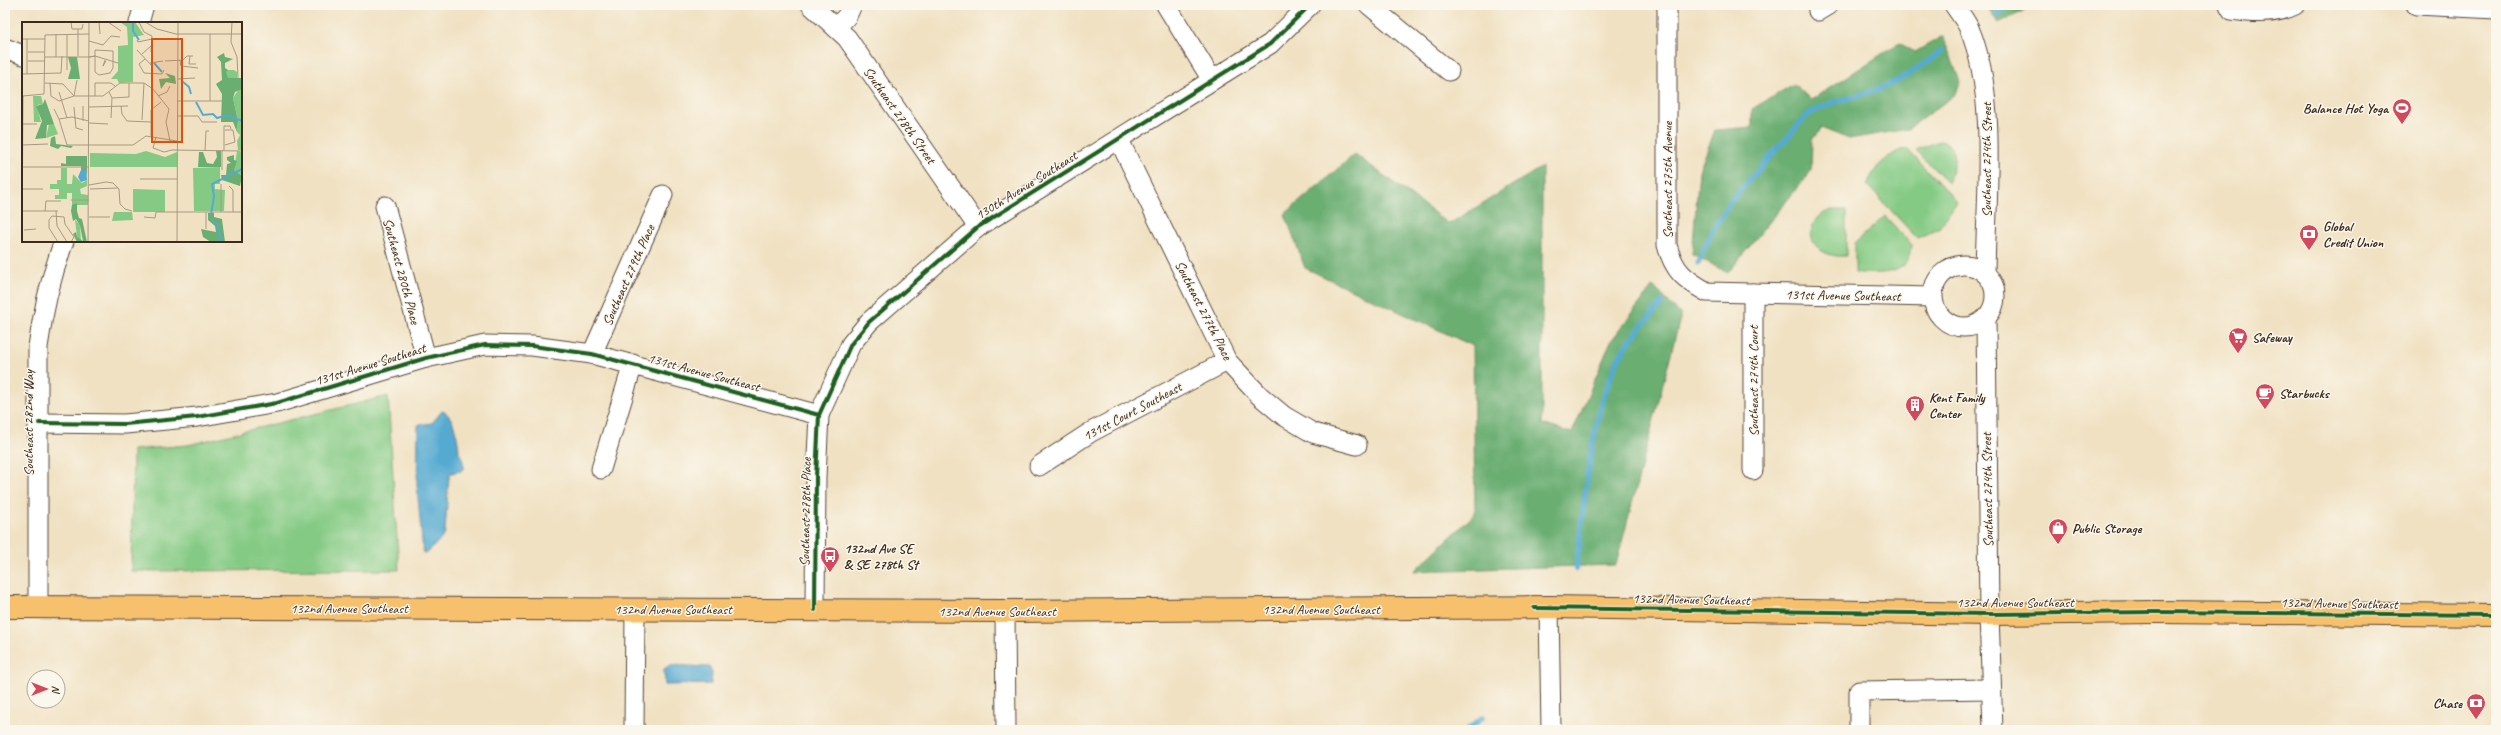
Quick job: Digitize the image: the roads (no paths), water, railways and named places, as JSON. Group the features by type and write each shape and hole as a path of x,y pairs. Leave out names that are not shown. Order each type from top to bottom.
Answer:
{"main road":[{"name":"132nd Avenue Southeast","path":"5,608 1005,611 1549,607 1989,614 2155,612 2496,615"}],"street":[{"path":"139,22 144,5"},
{"path":"836,28 847,16 852,5"},
{"path":"1166,5 1212,80"},
{"name":"130th Avenue Southeast","path":"820,415 851,344 869,322 978,227 1120,140 1270,44 1310,5"},
{"path":"1369,5 1449,71"},
{"name":"Southeast 275th Avenue","path":"1667,5 1668,245 1672,262 1679,272 1707,292 1753,292"},
{"name":"Southeast 274th Street","path":"1954,5 1968,28 1983,74 1988,113 1985,273 1994,290 1993,305 1986,318 1989,614"},
{"path":"2229,5 2232,10 2253,13 2286,10 2294,5"},
{"path":"2416,5 2496,9"},
{"name":"Southeast 278th Street","path":"813,6 847,38 978,227"},
{"path":"5,48 22,55"},
{"name":"Southeast 277th Place","path":"1120,140 1227,361 1260,396 1284,416 1313,433 1357,445"},
{"name":"Southeast 279th Place","path":"592,354 663,195"},
{"name":"Southeast 280th Place","path":"385,206 426,358"},
{"name":"Southeast 282nd Way","path":"38,608 38,347 42,317 64,242"},
{"path":"1985,273 1976,267 1966,265 1951,268 1939,277 1932,297 1940,316 1947,322 1967,327 1977,324 1986,318"},
{"name":"131st Avenue Southeast","path":"1753,292 1932,297"},
{"name":"Southeast 274th Court","path":"1753,292 1753,470"},
{"name":"131st Avenue Southeast","path":"39,423 125,424 197,417 277,403 426,358 485,345 532,346 592,354 820,415"},
{"name":"131st Court Southeast","path":"1039,466 1091,432 1227,361"},
{"path":"601,469 633,364"},
{"name":"Southeast 278th Place","path":"815,610 816,477 820,415"},
{"path":"1549,607 1551,730"},
{"path":"634,609 634,730"},
{"path":"1005,611 1006,730"},
{"name":"132nd Avenue Southeast","path":"1989,614 1990,689 1993,730"},
{"path":"1859,730 1859,691 1990,689"}],"water":[{"path":"442,411 450,417 453,423 457,436 459,453 462,457 464,468 461,471 451,473 449,477 444,536 428,552 423,553 417,486 418,425 432,423"},
{"path":"670,665 710,667 712,673 711,684 665,685 664,669"}],"waterway":[{"path":"1996,15 2010,5"},
{"path":"1698,263 1712,231 1731,201 1806,116 1832,103 1887,86 1912,72 1942,51"},
{"path":"1576,569 1590,460 1601,405 1624,349 1634,335 1662,303"},
{"path":"1467,730 1482,718"}],"place":[{"name":"Balance Hot Yoga","path":"2402,125"},
{"name":"Global Credit Union","path":"2309,251"},
{"name":"Safeway","path":"2238,354"},
{"name":"Starbucks","path":"2265,410"},
{"name":"Kent Family Center","path":"1915,422"},
{"name":"Public Storage","path":"2058,545"},
{"name":"132nd Ave SE & SE 278th St","path":"830,573"},
{"name":"Chase","path":"2476,720"}]}
